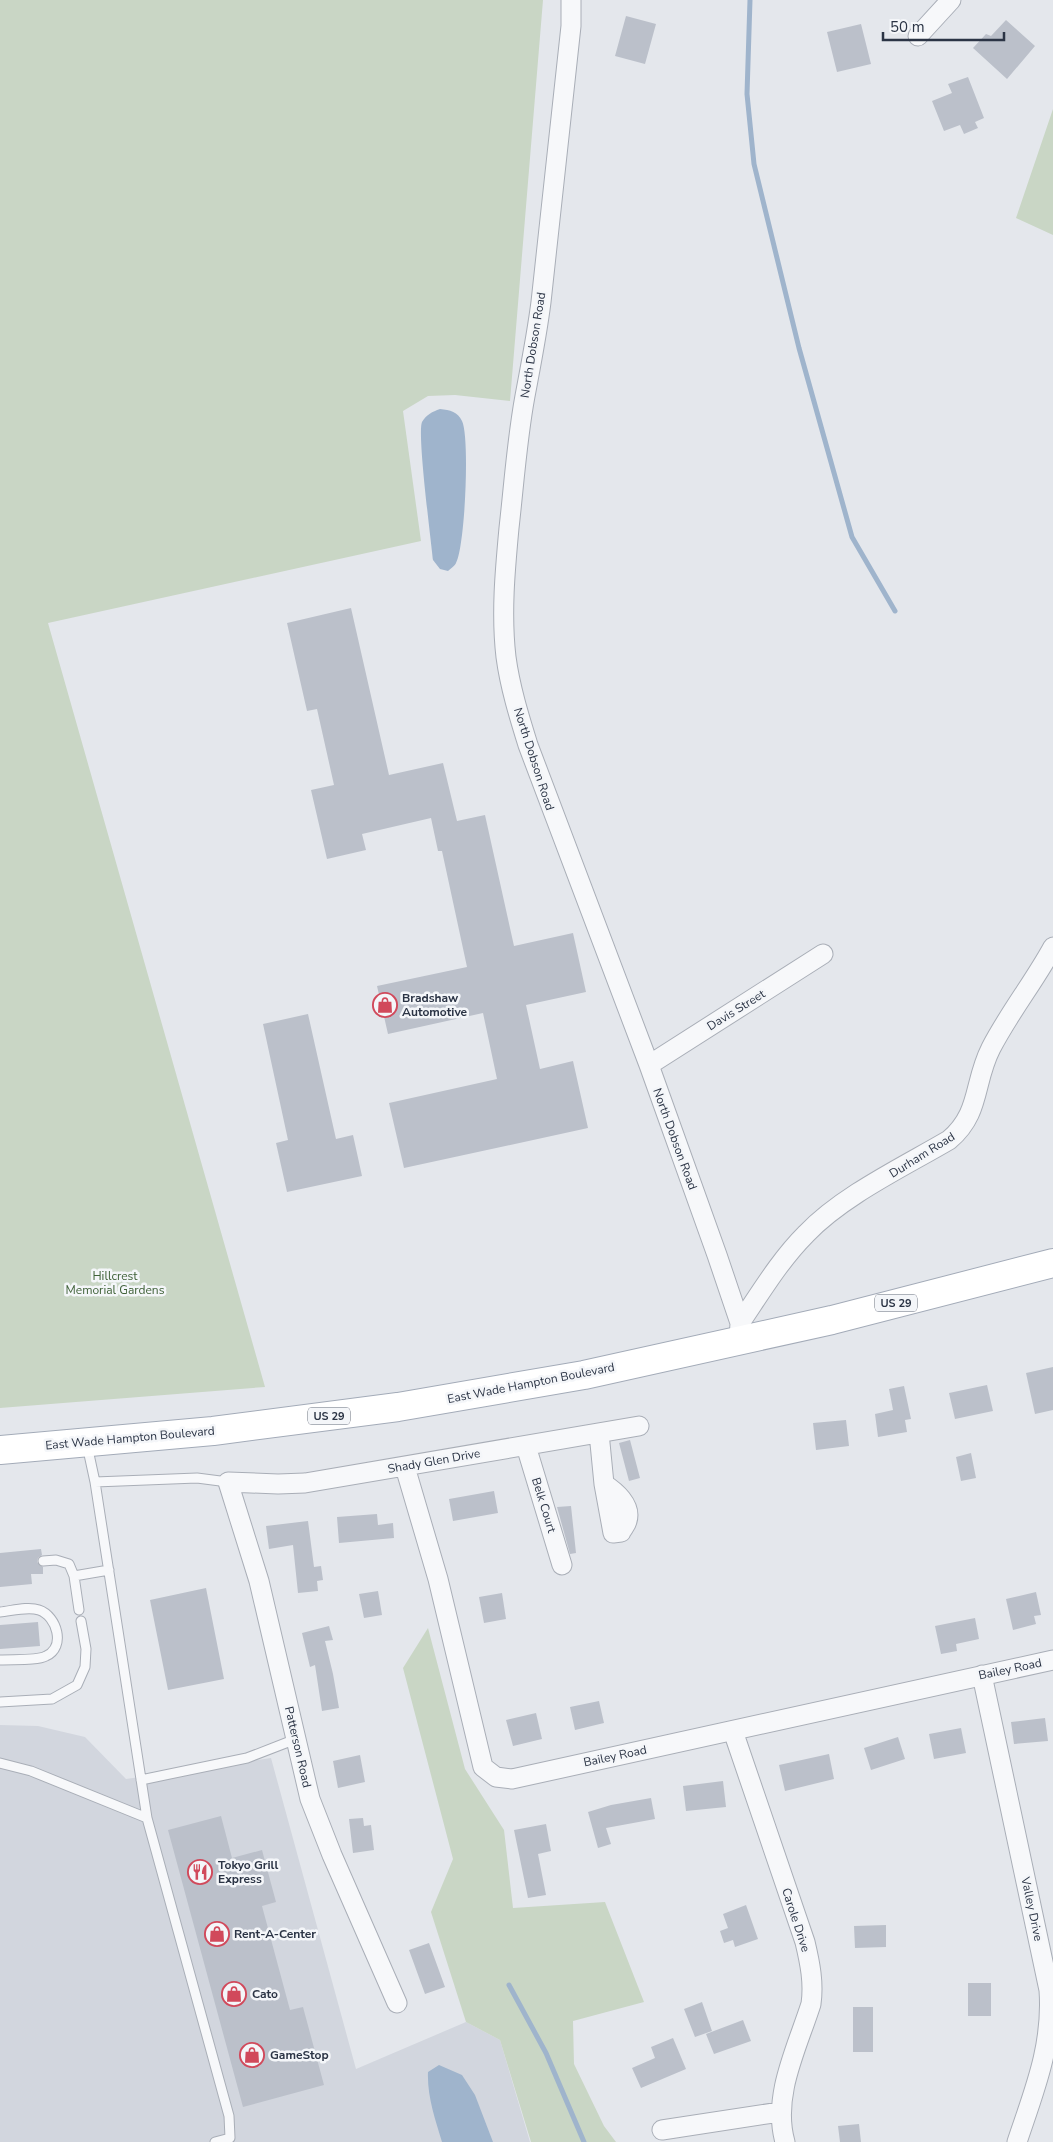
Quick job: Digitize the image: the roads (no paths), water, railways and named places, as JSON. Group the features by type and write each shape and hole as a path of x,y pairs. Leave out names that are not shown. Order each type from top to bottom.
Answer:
{"main road":[{"name":"East Wade Hampton Boulevard","path":"0,1450 212,1431 398,1408 584,1375 740,1331 832,1320 1053,1262"}],"street":[{"name":"North Dobson Road","path":"571,0 571,26 535,346 525,396 511,511 505,570 504,637 515,702 528,746 649,1065 740,1331"},
{"path":"571,26 582,0"},
{"path":"918,36 951,0"},
{"name":"Durham Road","path":"740,1331 792,1249 822,1218 840,1205 949,1140 961,1130 969,1117 978,1082 989,1052 1053,948"},
{"name":"Davis Street","path":"649,1065 823,954"},
{"name":"Shady Glen Drive","path":"228,1482 305,1483 639,1426"},
{"path":"599,1433 604,1484"},
{"name":"Belk Court","path":"526,1446 562,1565"},
{"name":"Bailey Road","path":"405,1467 438,1579 483,1767 488,1773 496,1777 512,1779 1053,1660"},
{"name":"Patterson Road","path":"228,1482 259,1581 310,1799 332,1855 397,2003"},
{"name":"Valley Drive","path":"982,1675 1049,1990 1051,2009 1048,2046 1017,2142"},
{"name":"Carole Drive","path":"733,1731 804,1942 810,1967 813,1992 811,2004 783,2091 780,2112 784,2142"},
{"path":"662,2130 780,2112"}],"lane":[{"path":"87,1443 95,1482 147,1818 228,2116 230,2138 215,2142"},
{"path":"95,1482 196,1478 228,1482"},
{"path":"42,1561 56,1560 69,1564 74,1576 79,1610"},
{"path":"74,1576 109,1570"},
{"path":"0,1612 36,1609 55,1622 57,1632 52,1652 46,1657 0,1660"},
{"path":"0,1702 52,1699 77,1685 85,1667 86,1649 81,1621"},
{"path":"141,1780 247,1758 296,1739"},
{"path":"0,1763 31,1771 147,1818"}],"water":[{"path":"440,409 453,412 462,421 466,448 462,536 456,563 448,571 440,569 433,560 421,445 422,422 430,414"},
{"path":"439,2065 462,2075 475,2095 493,2142 442,2142 432,2107 428,2081 428,2072"}],"waterway":[{"path":"750,0 747,94 754,164 799,348 852,537 895,611"},
{"path":"509,1985 546,2053 584,2142"}],"place":[{"name":"Bradshaw Automotive","path":"385,1005"},
{"name":"Tokyo Grill Express","path":"200,1872"},
{"name":"Rent-A-Center","path":"217,1934"},
{"name":"Cato","path":"234,1994"},
{"name":"GameStop","path":"252,2055"}],"park label":[{"name":"Hillcrest Memorial Gardens","path":"115,1283"}]}
